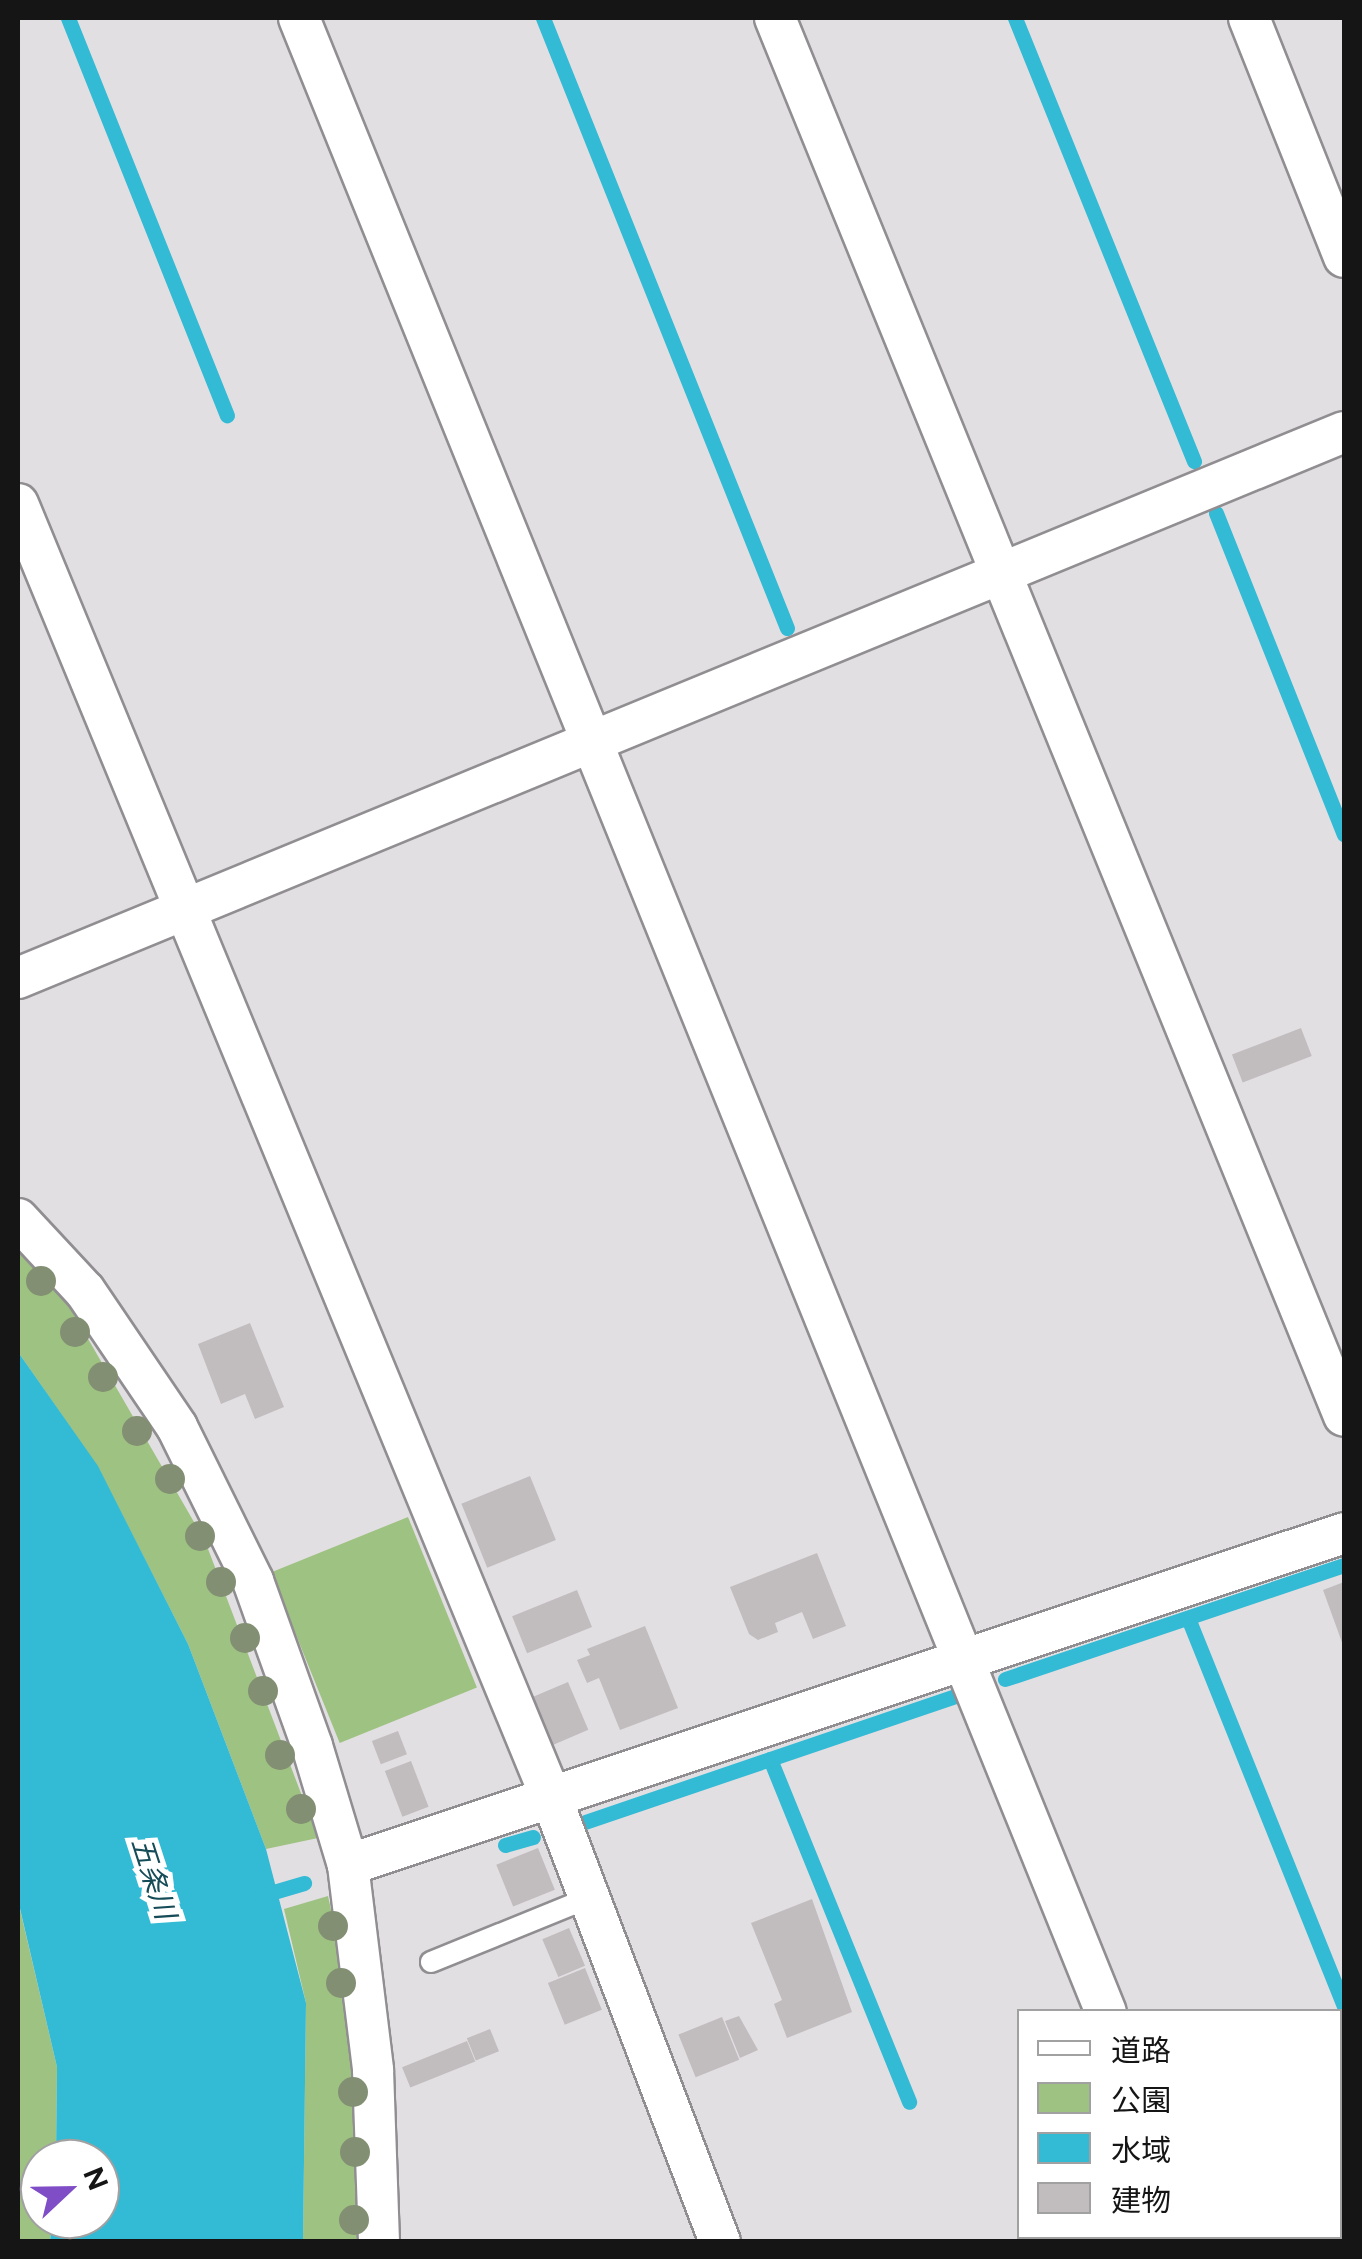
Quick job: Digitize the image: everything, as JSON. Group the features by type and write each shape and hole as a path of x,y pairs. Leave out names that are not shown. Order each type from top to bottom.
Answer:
{"street":[{"path":"299,18 1105,2009"},
{"path":"776,18 1344,1416"},
{"path":"1249,18 1344,257"},
{"path":"18,978 1344,432"},
{"path":"18,504 181,911 551,1798 720,2242"},
{"path":"18,1219 85,1291 177,1426 253,1581 348,1865 372,2070 380,2242"},
{"path":"348,1865 1344,1533"}],"lane":[{"path":"431,1962 589,1898"}],"green space":[{"path":"18,1248 65,1299 205,1541 318,1838 266,1849 188,1644 98,1467 18,1352"},
{"path":"408,1517 477,1688 340,1743 271,1572"},
{"path":"328,1896 343,1965 364,2241 303,2241 306,2003 284,1909"},
{"path":"18,1901 57,2067 56,2139 20,2139 20,2239 50,2241 18,2241"}],"water":[{"name":"五条川","path":"18,1352 98,1466 188,1644 266,1849 306,2003 303,2241 50,2241 120,2239 120,2139 56,2139 57,2067 18,1900"}],"building":[{"path":"1301,1028 1312,1056 1243,1083 1232,1055"},
{"path":"250,1323 284,1407 255,1419 245,1394 221,1404 198,1344"},
{"path":"530,1476 556,1540 487,1568 461,1504"},
{"path":"817,1553 846,1626 813,1639 802,1612 775,1623 778,1632 758,1640 749,1634 730,1587"},
{"path":"1344,1582 1344,1648 1323,1590"},
{"path":"577,1590 592,1627 527,1653 512,1616"},
{"path":"645,1626 678,1708 620,1730 599,1678 587,1683 577,1660 590,1655 587,1649"},
{"path":"568,1682 588,1730 551,1746 530,1698"},
{"path":"398,1731 407,1754 381,1764 372,1741"},
{"path":"411,1761 429,1807 402,1817 385,1771"},
{"path":"538,1848 555,1890 513,1907 496,1865"},
{"path":"812,1899 852,2012 787,2038 774,2004 782,2000 751,1923"},
{"path":"569,1928 585,1966 558,1977 542,1939"},
{"path":"585,1968 602,2010 565,2025 548,1983"},
{"path":"739,2016 758,2050 740,2058 725,2021"},
{"path":"722,2017 739,2060 696,2077 678,2035"},
{"path":"490,2029 499,2051 476,2061 467,2038"},
{"path":"467,2041 475,2061 410,2088 402,2067"}],"waterway":[{"path":"68,18 227,415"},
{"path":"543,18 787,628"},
{"path":"1015,18 1194,461"},
{"path":"1216,513 1344,834"},
{"path":"1005,1679 1344,1565"},
{"path":"1188,1618 1344,2006"},
{"path":"585,1822 958,1695"},
{"path":"770,1759 909,2102"},
{"path":"505,1845 533,1837"},
{"path":"260,1896 304,1883"}]}
